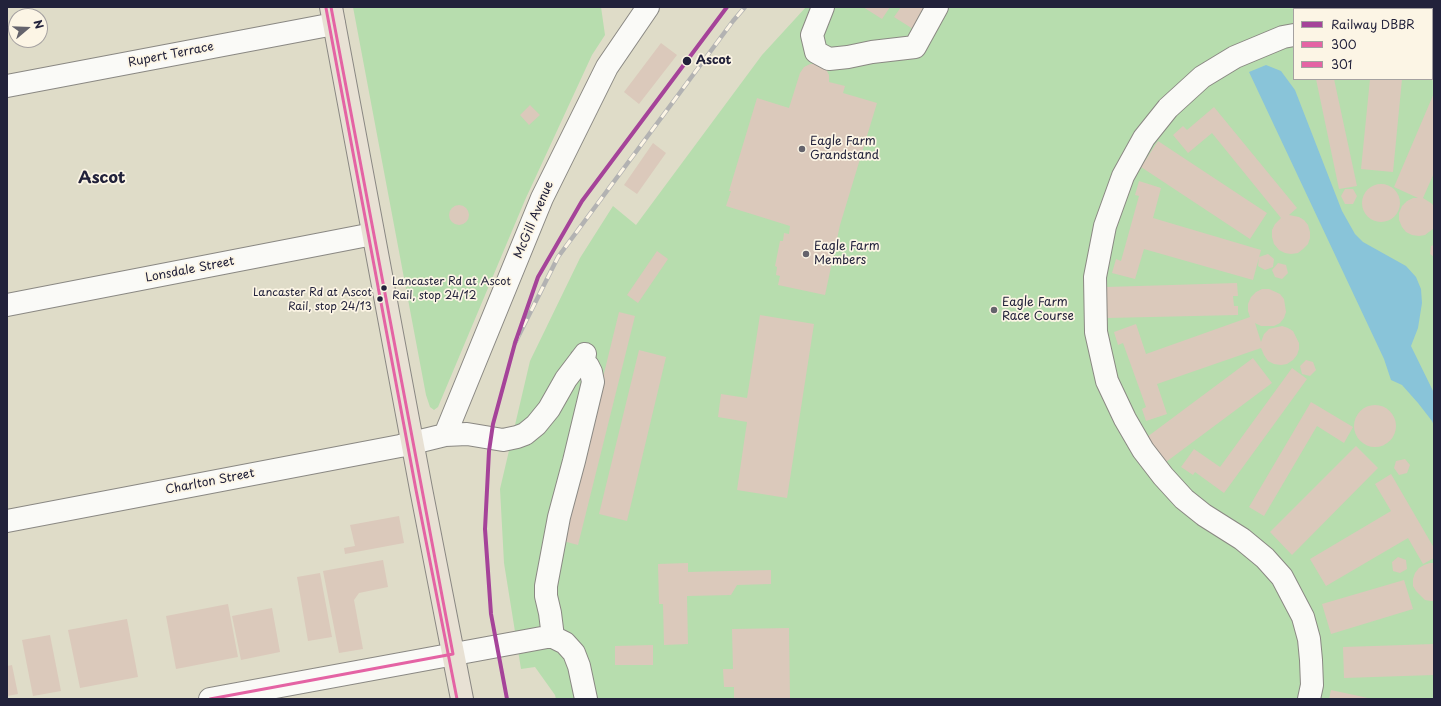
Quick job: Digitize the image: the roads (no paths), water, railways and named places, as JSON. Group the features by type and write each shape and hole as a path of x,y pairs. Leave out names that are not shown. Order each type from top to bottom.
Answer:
{"main road":[{"path":"333,15 462,699"}],"street":[{"name":"McGill Avenue","path":"445,435 542,198 607,67 648,7"},
{"path":"823,7 812,35 816,52 829,59 915,47 937,7"},
{"name":"Rupert Terrace","path":"7,86 333,15"},
{"path":"1293,35 1283,37 1235,57 1202,77 1168,108 1144,138 1123,176 1105,226 1095,277 1096,332 1107,381 1125,419 1143,450 1163,476 1184,499 1204,515 1242,539 1265,558 1282,577 1303,618 1309,639 1312,660 1312,685 1309,699"},
{"name":"Lonsdale Street","path":"7,305 374,234"},
{"path":"413,443 445,435 467,434 508,440 525,434 536,425 566,379 583,357 591,372 593,382 559,517 546,586 546,596 553,638"},
{"name":"Charlton Street","path":"7,521 413,443"},
{"path":"210,699 537,638 553,638 565,643 574,653 579,666 586,699"}],"water":[{"path":"1266,65 1281,71 1295,90 1342,211 1355,234 1363,242 1406,266 1416,277 1421,289 1422,303 1418,328 1411,346 1434,393 1434,426 1432,421 1418,403 1402,385 1391,380 1384,359 1249,72"}],"railway":[{"path":"515,343 558,257 733,21 745,7"}],"rail line":[{"name":"DBBR","path":"507,699 491,614 485,529 489,451 493,424 515,343 538,277 582,201 727,7"}],"place":[{"name":"Ascot","path":"687,61"},
{"name":"Eagle Farm Grandstand","path":"802,149"},
{"name":"Eagle Farm Members","path":"806,254"},
{"name":"Lancaster Rd at Ascot Rail, stop 24/12","path":"384,288"},
{"name":"Lancaster Rd at Ascot Rail, stop 24/13","path":"380,299"},
{"name":"Eagle Farm Race Course","path":"994,310"}],"district":[{"name":"Ascot","path":"102,179"}]}
